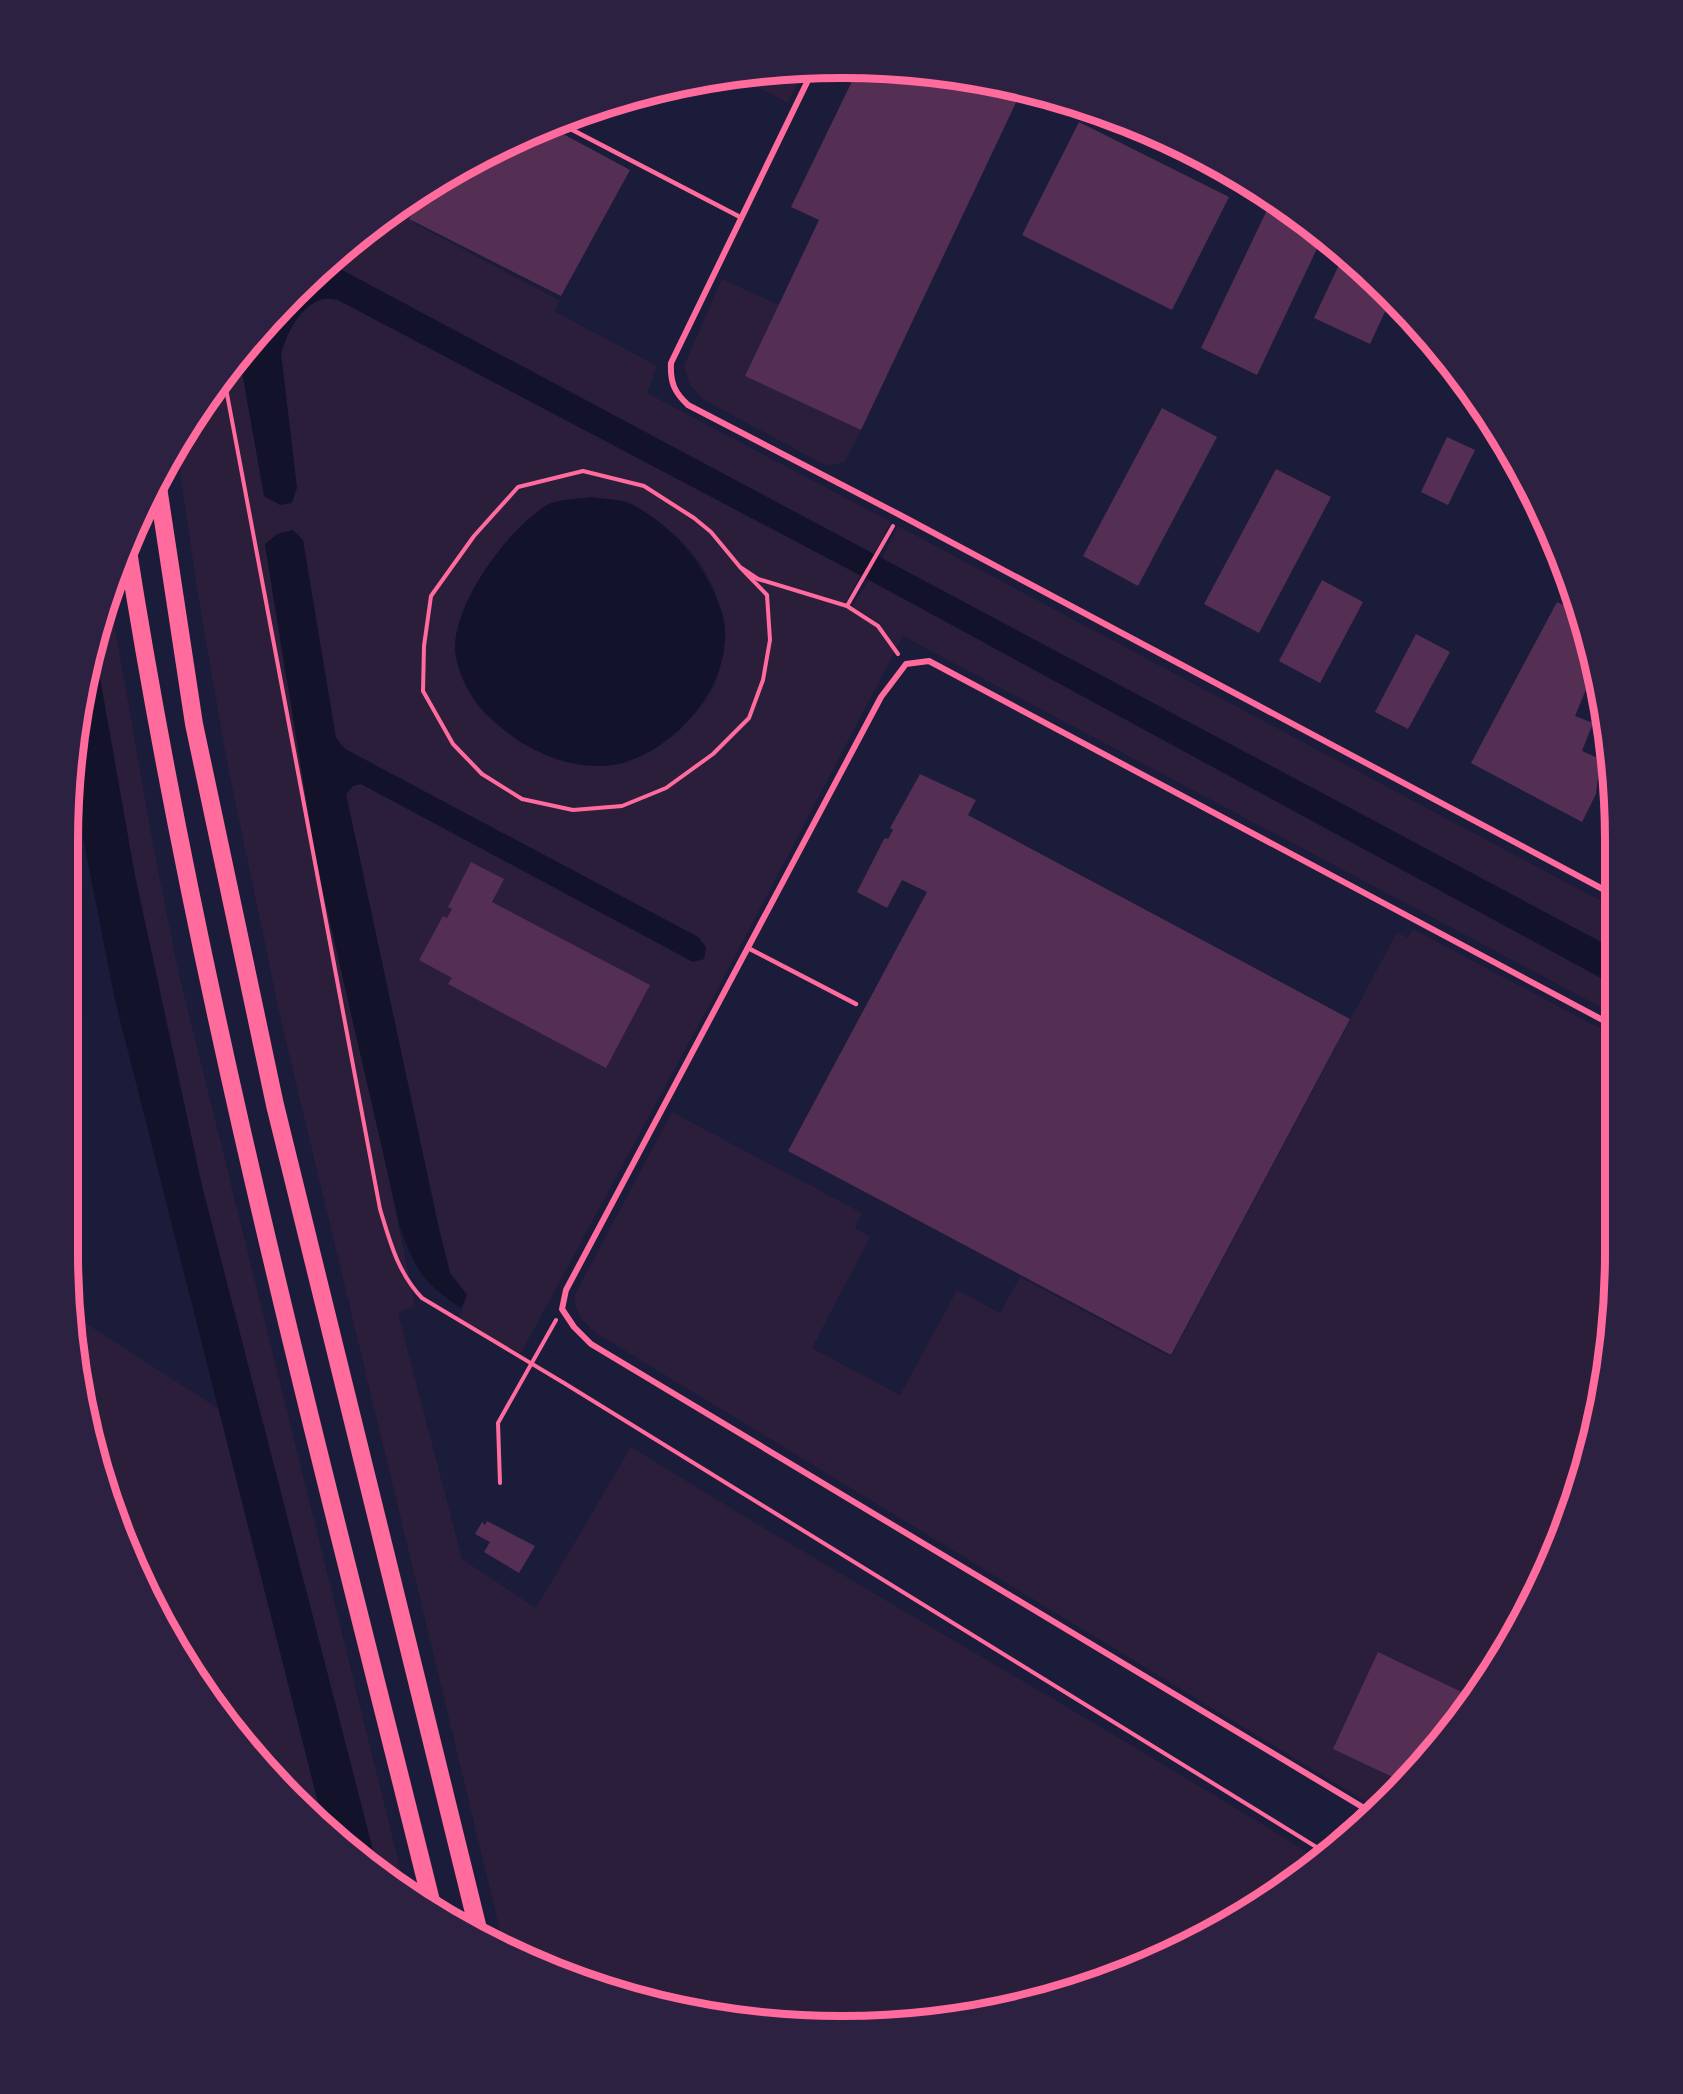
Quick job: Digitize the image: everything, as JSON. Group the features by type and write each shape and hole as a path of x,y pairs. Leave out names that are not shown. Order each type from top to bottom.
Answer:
{"highway":[{"path":"160,499 194,723 275,1105 476,1923"},
{"path":"130,565 150,696 210,991 309,1410 429,1895"}],"street":[{"path":"809,79 671,363 671,377 675,393 688,405 900,515 1605,890"},
{"path":"1364,1808 591,1344 574,1328 562,1309 566,1290 881,697 906,664 928,661 1605,1021"}],"lane":[{"path":"570,129 742,218"},
{"path":"748,948 856,1004"}],"path":[{"path":"226,390 380,1209 396,1261 406,1282 422,1298 564,1383 1318,1848"},
{"path":"740,567 767,595 770,640 763,680 749,718 713,754 666,788 622,806 573,810 522,799 482,774 453,744 423,691 424,646 431,596 474,536 518,487 583,471 644,486 694,518 711,532 740,567 758,579 848,606 878,626 906,664"},
{"path":"848,606 900,515"},
{"path":"500,1483 498,1423 562,1309"}],"shaded area":[{"path":"799,80 788,103 751,84"},
{"path":"425,202 414,223 560,301 554,311 657,366 647,393 891,522 873,555 339,266"},
{"path":"339,266 1605,944 1605,980 869,580 338,300 317,301 308,306 294,323 281,354 297,488 292,503 280,505 264,496 242,372 267,338"},
{"path":"722,279 779,305 746,376 861,430 845,462 827,466 704,400 690,385 684,366"},
{"path":"325,297 338,300 860,575 844,605 886,627 852,606 869,580 1605,980 1605,1009 903,636 722,981 520,1355 458,1319 467,1295 450,1273 439,1229 346,794 353,786 361,784 706,947 698,937 345,749 336,738 265,544 284,667 415,1306 398,1313 462,1559 536,1608 631,1447 1311,1854 1266,1887 1223,1914 1134,1958 1039,1990 941,2009 842,2016 742,2009 644,1990 549,1958 501,1936 282,1025 227,762 198,595 179,463 207,417 243,368 242,372 297,488 281,354 297,320 309,306","holes":["630,503 682,541 700,564 718,600 722,619 722,659 717,679 708,697 678,732 522,744 482,710 463,680"]},
{"path":"591,497 627,502 650,515 669,530 692,555 710,584 724,621 725,646 719,671 707,695 691,717 672,736 650,752 627,762 603,766 586,766 553,758 522,743 508,733 483,711 473,697 463,680 455,653 458,627 465,607 487,567 501,548 532,516 547,505 562,500"},
{"path":"898,526 1605,903 1605,944 882,559"},
{"path":"293,530 303,540 336,738 345,749 698,937 706,947 704,959 693,962 361,784 353,786 346,794 439,1229 450,1273 467,1295 461,1308 423,1276 412,1258 401,1231 317,866 265,544 277,534"},
{"path":"113,616 177,966 402,1876 374,1856 202,1186 135,876 98,669"},
{"path":"98,669 135,876 202,1186 374,1856 320,1809 115,1000 79,817 85,742"},
{"path":"1413,929 1605,1031 1603,1302 1598,1352 1579,1450 1547,1545 1503,1634 1476,1677 1416,1756 1369,1804 596,1333 578,1313 574,1296 672,1112 862,1213 855,1228 870,1237 812,1348 900,1395 957,1290 1000,1313 1020,1277 1171,1357 1397,932 1408,938"},
{"path":"82,1321 219,1409 320,1809 267,1756 236,1717 180,1634 157,1590 136,1545 104,1450 93,1401"}],"building":[{"path":"853,78 941,85 1018,99 861,430 745,376 819,220 791,207"},
{"path":"1079,122 1229,197 1172,310 1022,235"},
{"path":"560,132 630,170 561,296 409,219 417,207 460,180"},
{"path":"1267,210 1318,246 1257,375 1201,348"},
{"path":"1340,263 1387,308 1370,344 1314,318"},
{"path":"1162,408 1217,437 1138,586 1083,556"},
{"path":"1447,437 1475,450 1448,505 1421,492"},
{"path":"1276,469 1331,497 1259,633 1204,604"},
{"path":"1322,580 1363,602 1320,683 1279,661"},
{"path":"1557,602 1568,607 1579,644 1587,687 1575,716 1593,723 1582,751 1600,760 1596,794 1582,822 1471,763"},
{"path":"1416,634 1450,652 1408,729 1375,712"},
{"path":"920,774 976,800 968,815 1350,1019 1171,1355 788,1151 927,892 902,880 887,908 857,892 883,841 885,838 888,839 893,830 890,828"},
{"path":"471,862 504,879 492,902 650,985 606,1068 448,984 452,978 419,960 443,916 447,918 452,909 448,907"},
{"path":"487,1521 535,1546 519,1573 484,1552 490,1542 475,1534 482,1522 485,1525"},
{"path":"1378,1652 1464,1693 1416,1756 1395,1778 1333,1749"}]}
